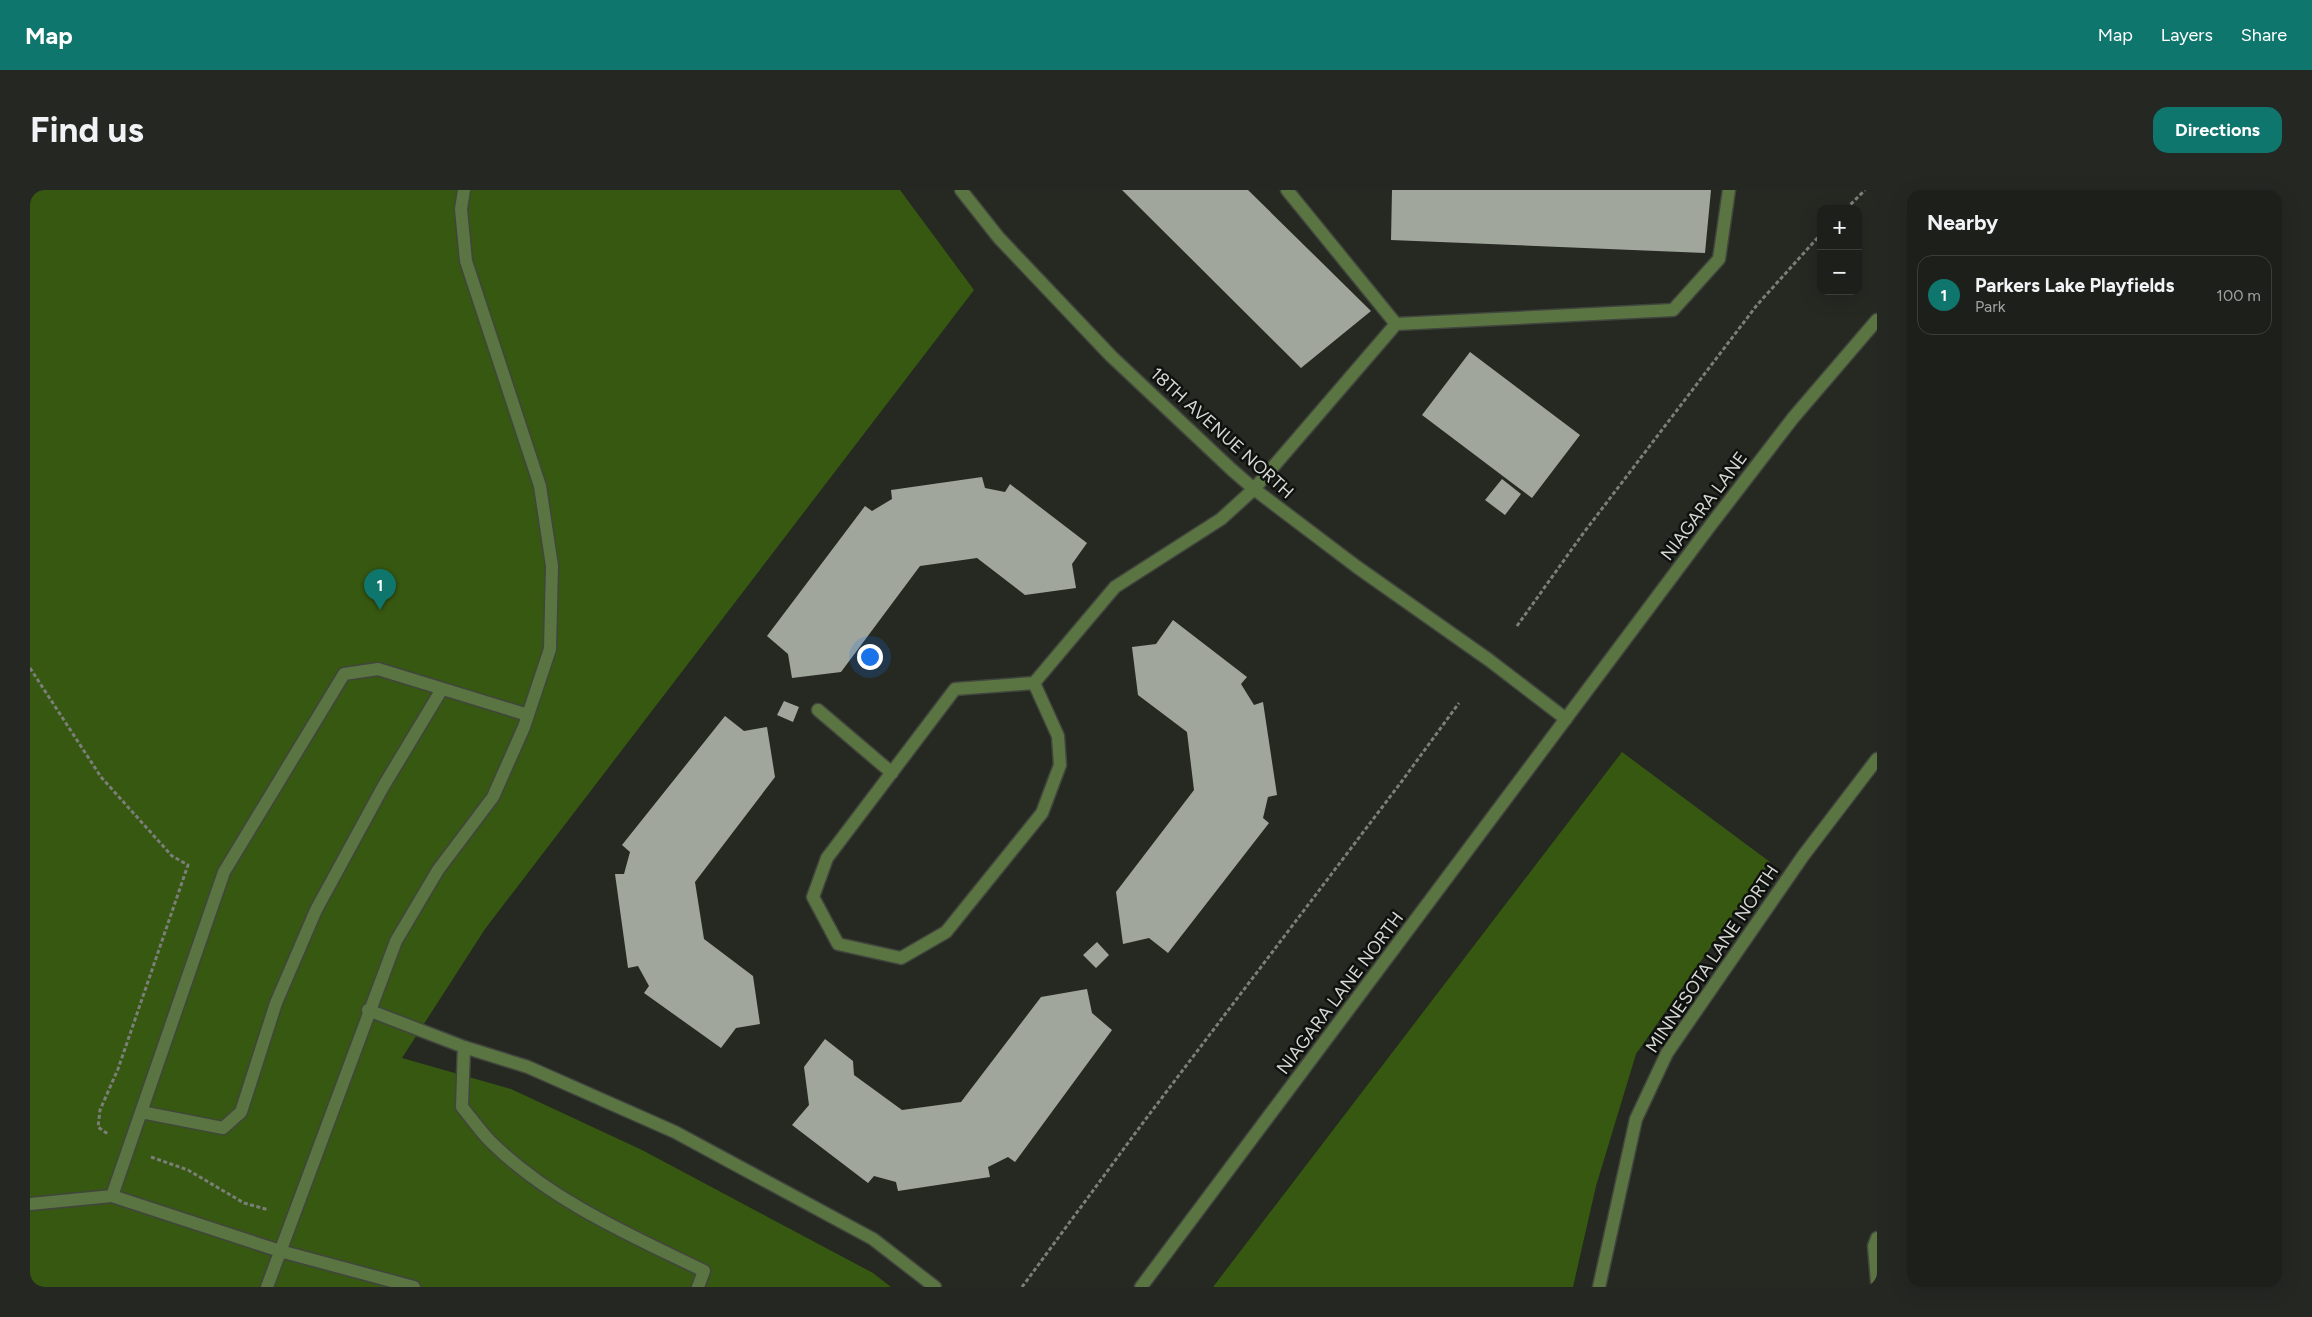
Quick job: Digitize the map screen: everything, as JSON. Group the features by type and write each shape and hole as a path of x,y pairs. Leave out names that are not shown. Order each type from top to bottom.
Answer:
{"street":[{"path":"267,1287 368,1010 396,941 438,870 493,797 528,715 550,648 552,566 540,486 466,262 461,209 464,190"},
{"name":"18TH AVENUE NORTH","path":"961,190 999,238 1111,356 1254,489 1566,719"},
{"path":"1287,190 1396,324"},
{"path":"1034,683 1058,736 1060,764 1042,813 946,932 901,958 838,944 813,898 827,858 955,689 1034,683 1115,588 1221,519 1254,489 1396,324 1673,310 1719,259 1729,190"},
{"name":"NIAGARA LANE","path":"1566,719 1793,418 1877,320"},
{"path":"112,1196 224,872 344,674 378,669 528,715"},
{"path":"141,1112 223,1128 241,1112 276,1003 316,910 383,787 442,688"},
{"path":"818,710 892,773"},
{"name":"NIAGARA LANE NORTH","path":"1141,1287 1566,719"},
{"name":"MINNESOTA LANE NORTH","path":"1599,1287 1636,1118 1667,1053 1803,856 1877,758"},
{"path":"368,1010 464,1047 528,1067 675,1132 873,1239 935,1287"},
{"path":"464,1047 462,1107 491,1142 541,1184 609,1225 704,1271 698,1287"},
{"path":"30,1204 112,1196 280,1251 414,1287"},
{"path":"1877,1238 1874,1246 1877,1282"}],"path":[{"path":"1850,205 1865,190"},
{"path":"1517,626 1582,535 1757,304 1817,238"},
{"path":"30,668 101,777 172,856 188,865 118,1069 100,1110 98,1127 128,1148 188,1170 244,1203 292,1217"},
{"path":"1022,1287 1459,703"}],"green space":[{"path":"30,190 900,190 974,290 485,929 402,1058 511,1089 642,1150 873,1273 891,1287 30,1287"},
{"path":"1622,752 1770,862 1636,1054 1596,1186 1573,1287 1213,1287"}],"building":[{"path":"1122,190 1248,190 1371,311 1301,368"},
{"path":"1392,190 1711,190 1705,253 1391,240"},
{"path":"1470,352 1580,435 1532,498 1422,415"},
{"path":"982,477 985,488 1005,492 1010,484 1087,543 1072,564 1076,588 1025,595 977,558 920,566 841,672 792,678 788,654 767,636 865,506 872,511 892,499 891,490"},
{"path":"1502,479 1521,494 1505,515 1485,500"},
{"path":"1173,620 1247,677 1241,684 1254,705 1263,702 1277,795 1268,797 1263,818 1269,823 1168,953 1149,938 1123,944 1116,892 1194,790 1187,732 1138,695 1132,647 1156,644"},
{"path":"784,701 799,707 793,722 777,715"},
{"path":"725,716 744,731 767,727 775,777 695,882 704,939 753,976 760,1024 736,1028 721,1048 644,993 649,986 638,966 628,968 615,874 624,874 630,852 622,845"},
{"path":"1097,942 1109,955 1096,968 1083,955"},
{"path":"1087,989 1092,1013 1112,1030 1015,1162 1008,1157 988,1167 990,1177 898,1191 896,1182 874,1176 868,1183 792,1125 809,1105 804,1067 825,1039 853,1061 854,1075 902,1110 961,1102 1041,997"}],"place":[{"name":"Parkers Lake Playfields","path":"380,610"}]}
